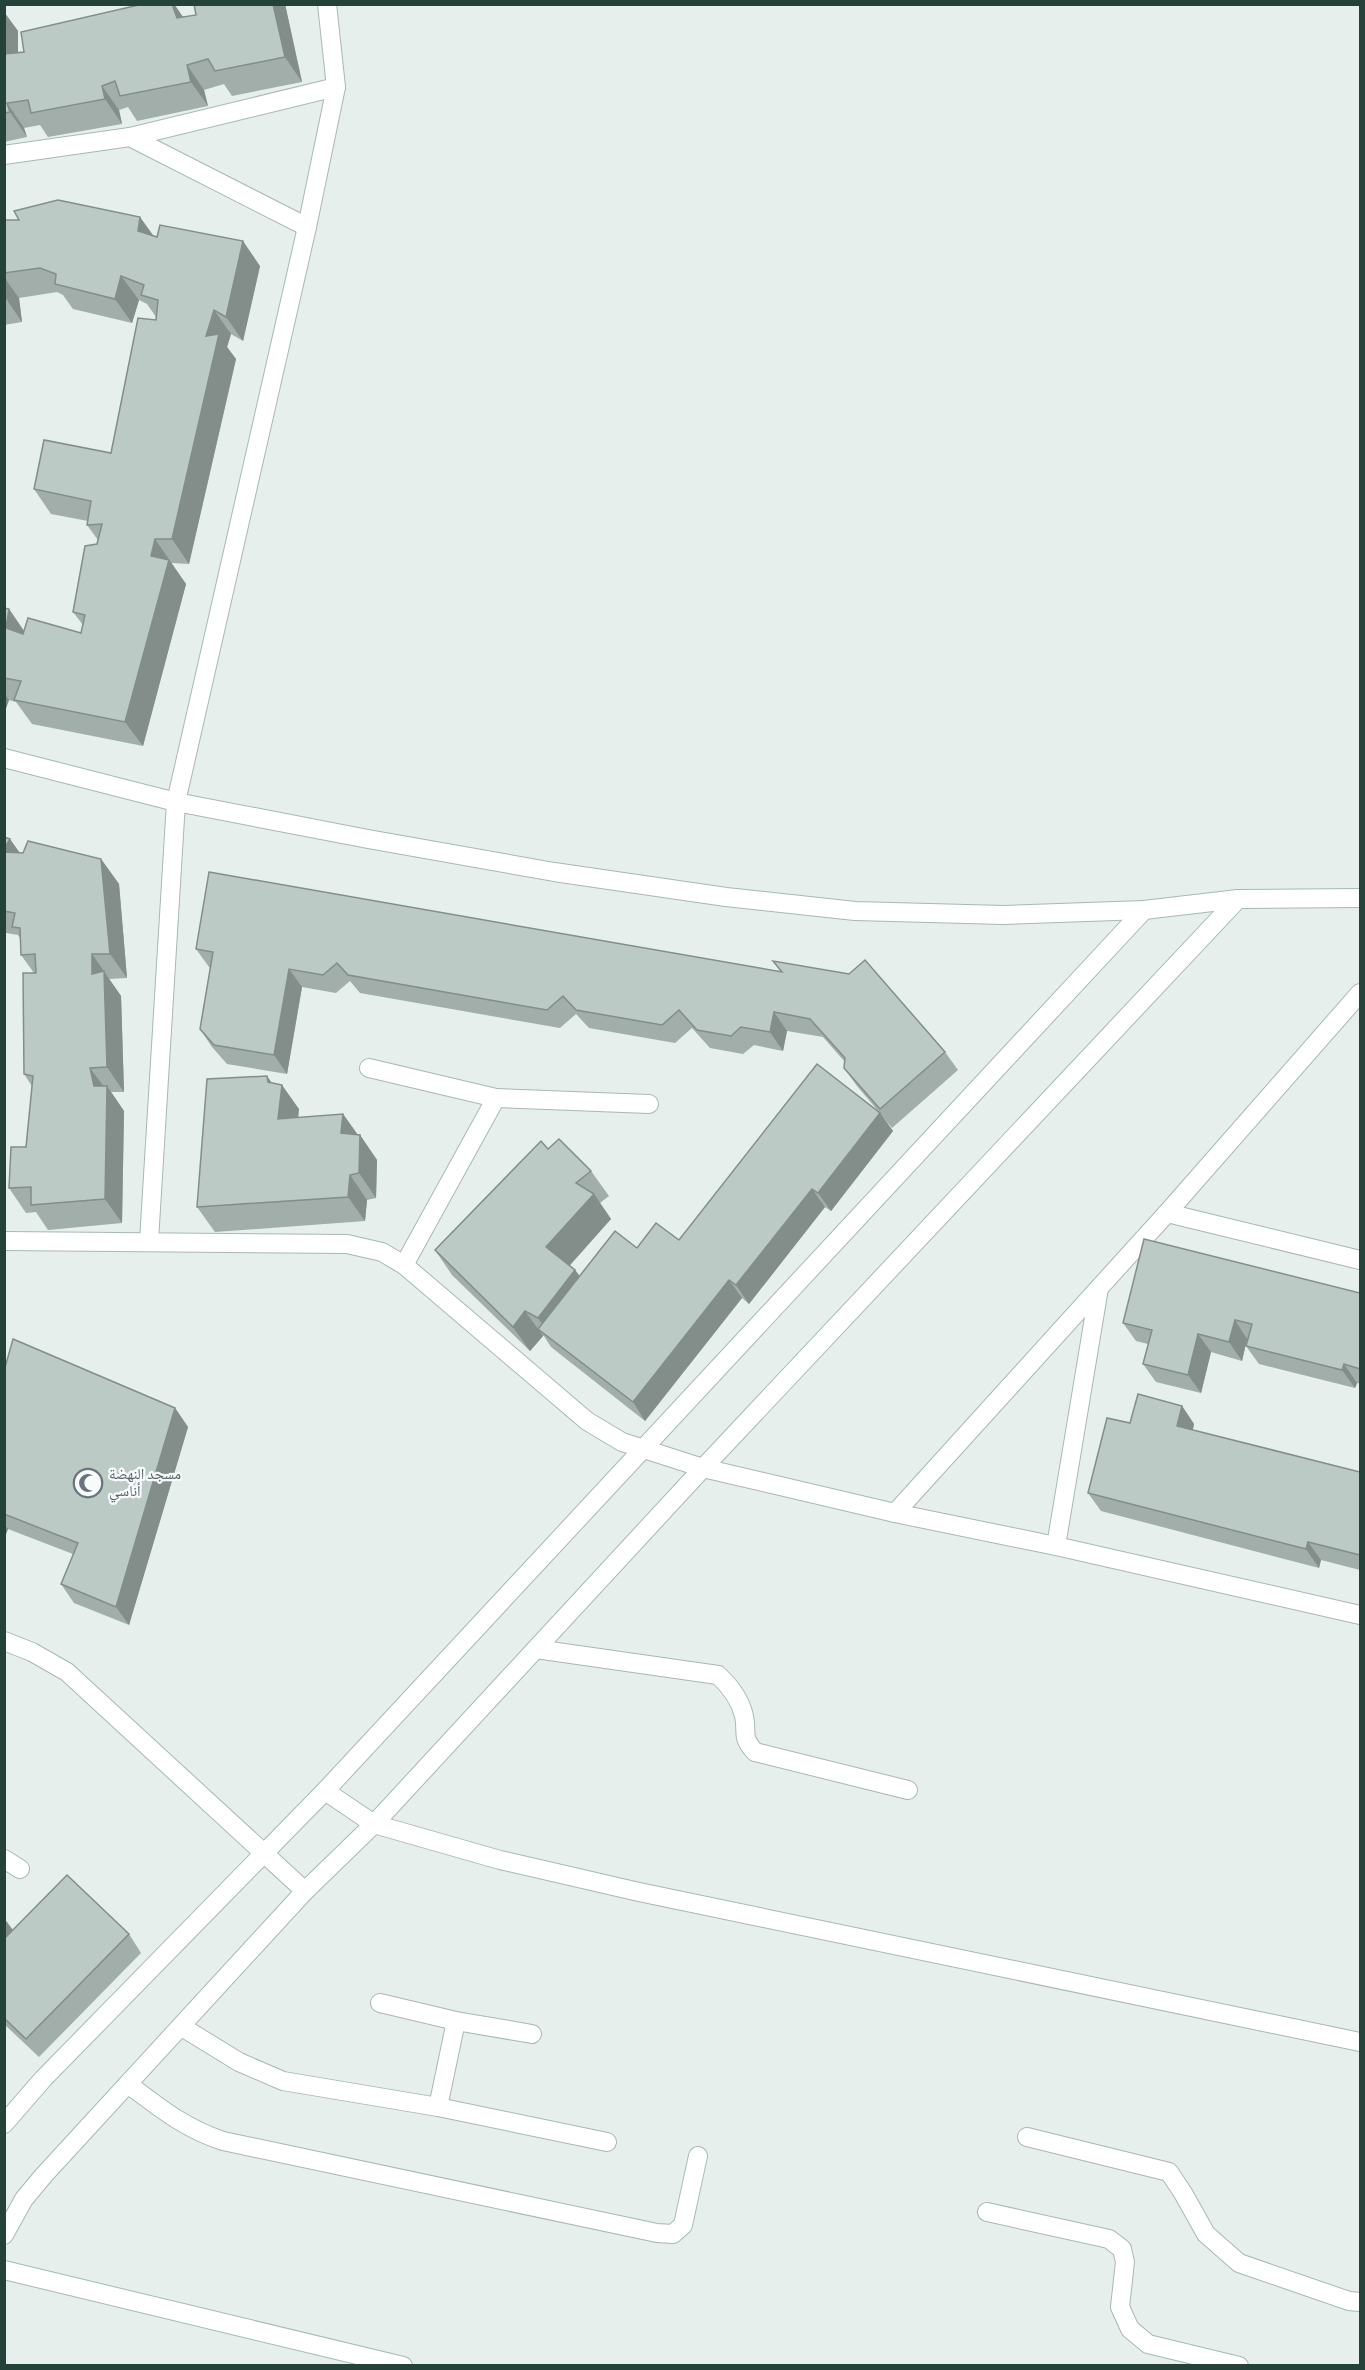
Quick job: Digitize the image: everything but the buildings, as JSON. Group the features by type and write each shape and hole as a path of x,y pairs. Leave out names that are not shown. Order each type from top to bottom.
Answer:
{"street":[{"path":"149,1241 176,802 307,227 336,87 327,4"},
{"path":"4,155 130,137 336,87"},
{"path":"130,137 307,227"},
{"path":"4,758 176,802 368,839 554,872 726,897 855,911 1004,915 1144,910 1239,899 1360,898"},
{"path":"4,2235 24,2199 305,1891 374,1824 704,1468 1239,899"},
{"path":"5,2122 43,2079 326,1791 1144,910"},
{"path":"895,1513 1167,1213 1360,993"},
{"path":"369,1068 496,1098 649,1104"},
{"path":"404,1265 496,1098"},
{"path":"1167,1213 1360,1260"},
{"path":"4,1241 346,1244 381,1252 404,1265 587,1421 622,1442 704,1468 895,1513 1056,1546 1360,1615"},
{"path":"1056,1546 1099,1288"},
{"path":"4,1641 32,1652 67,1672 305,1891"},
{"path":"536,1649 718,1675 732,1687 744,1716 745,1741 755,1752 908,1790"},
{"path":"326,1791 374,1824 500,1860 639,1892 1360,2042"},
{"path":"380,2003 532,2034"},
{"path":"438,2107 456,2020"},
{"path":"182,2027 239,2062 283,2081 438,2107 607,2142"},
{"path":"128,2084 181,2123 198,2133 223,2141 657,2233 673,2234 683,2225 698,2156"},
{"path":"1027,2138 1169,2172 1206,2234 1239,2263 1349,2301 1360,2302"},
{"path":"987,2212 1109,2239 1122,2249 1125,2262 1120,2307 1130,2329 1148,2344 1239,2366"},
{"path":"4,2270 403,2366"}],"place":[{"name":"مسجد النهضة أناسي","path":"88,1483"}]}
